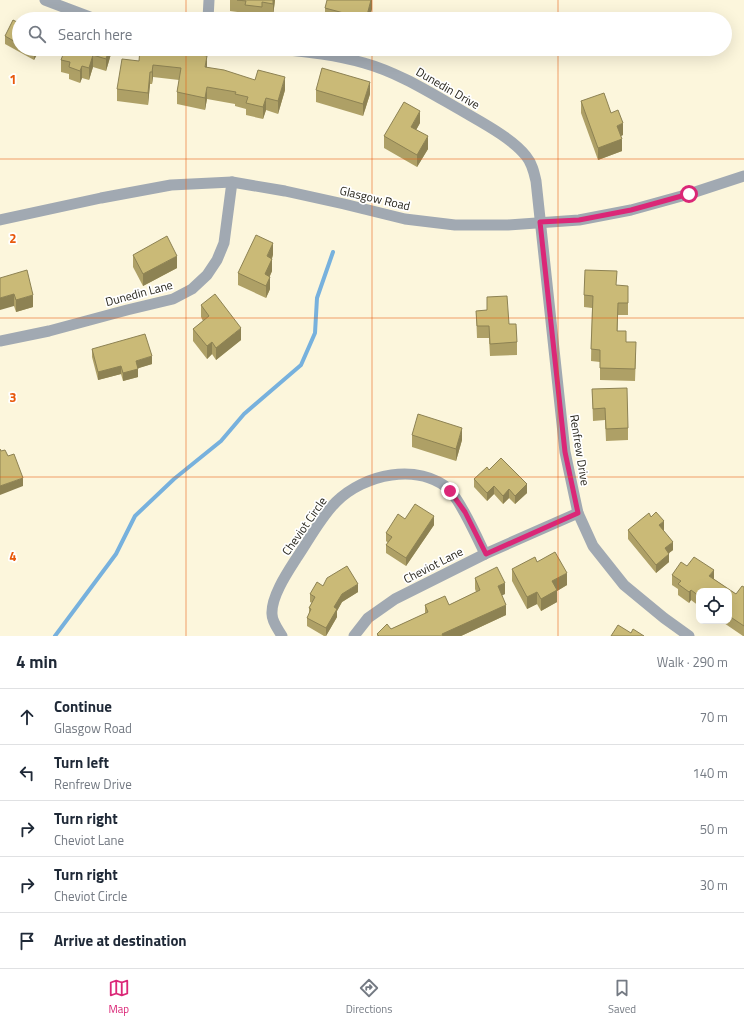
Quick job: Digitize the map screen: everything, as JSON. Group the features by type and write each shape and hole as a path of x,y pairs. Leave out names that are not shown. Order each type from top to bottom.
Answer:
{"street":[{"path":"45,0 77,12"},
{"path":"209,12 210,0"},
{"name":"Dunedin Drive","path":"328,56 364,63 398,74 488,126 519,147 527,156 536,181 540,222"},
{"name":"Glasgow Road","path":"0,220 171,185 232,182 285,191 405,219 455,225 508,225 579,220 631,210 689,194 744,176"},
{"name":"Dunedin Lane","path":"0,341 49,331 173,299 192,289 207,275 217,260 224,243 232,182"},
{"name":"Renfrew Drive","path":"540,222 565,452 578,513 593,546 624,585 664,618 689,636"},
{"name":"Cheviot Circle","path":"282,636 274,622 272,614 276,594 286,576 323,517 336,502 350,489 376,478 404,473 429,478 450,491 465,512 486,554"},
{"name":"Cheviot Lane","path":"354,636 368,618 395,599 486,554 578,513"}],"building":[{"path":"237,0 273,0 273,4 262,2 262,7 245,5 246,1"},
{"path":"327,0 371,0 368,12 340,12 325,8"},
{"path":"12,22 12,40 5,36"},
{"path":"62,56 93,56 89,68 82,66 80,71 69,67 70,62 61,60"},
{"path":"96,56 107,56 106,59"},
{"path":"139,56 207,56 205,67 224,70 255,80 258,70 285,77 278,101 266,98 263,107 246,103 248,97 235,94 236,92 207,87 205,98 177,92 181,68 153,65 152,72 150,72 148,93 117,89 122,59 139,61"},
{"path":"322,68 370,82 363,104 316,90"},
{"path":"604,93 611,113 618,110 623,123 617,126 622,139 598,148 581,101"},
{"path":"404,102 420,111 411,127 428,136 417,155 384,136"},
{"path":"256,235 273,243 267,256 272,259 265,274 270,277 266,286 238,273"},
{"path":"167,236 177,256 143,274 133,255"},
{"path":"27,270 33,295 16,300 14,294 0,298 0,278"},
{"path":"585,270 617,271 616,285 628,286 628,303 618,303 617,331 626,331 626,342 636,342 635,369 600,368 600,350 591,349 593,296 584,295"},
{"path":"215,294 241,328 216,348 212,342 207,346 193,329 209,316 201,305"},
{"path":"507,296 509,324 516,324 517,342 490,344 489,326 477,326 476,311 487,310 487,297"},
{"path":"145,334 152,356 136,361 138,369 123,373 121,366 98,372 92,349"},
{"path":"627,388 628,428 606,429 605,408 593,409 592,389"},
{"path":"418,414 462,428 456,449 412,435"},
{"path":"0,449 1,451 5,450 8,456 14,454 23,478 0,486"},
{"path":"501,458 527,484 515,496 509,489 503,496 494,486 487,493 474,479 487,467 489,470"},
{"path":"415,504 434,516 406,558 386,545 392,537 386,533 398,514 405,519"},
{"path":"656,512 664,521 659,525 673,542 665,548 669,554 656,565 628,530 649,513 651,517"},
{"path":"555,552 567,573 552,581 557,590 541,599 537,592 527,597 512,569 535,557 537,562"},
{"path":"694,557 714,570 709,576 727,588 696,588 696,594 691,590 689,592 678,584 681,581 672,575 681,562 687,566"},
{"path":"347,566 358,584 342,594 334,607 337,609 326,628 307,618 311,609 309,608 315,597 310,594 317,582 323,586 327,578"},
{"path":"497,567 505,583 498,586 506,605 442,634 443,636 379,636 377,634 387,624 391,629 428,612 425,605 445,596 449,605 480,590 475,578"},
{"path":"742,586 744,587 744,626 732,618 732,591 736,594"},
{"path":"618,625 631,633 633,629 644,636 611,636"}],"waterway":[{"path":"55,636 116,554 135,516 174,479 221,441 244,414 301,365 315,333 317,298 333,252"}],"route":[{"path":"450,491 465,512 486,554 578,513 565,452 540,222 579,220 631,210 689,194"}]}
